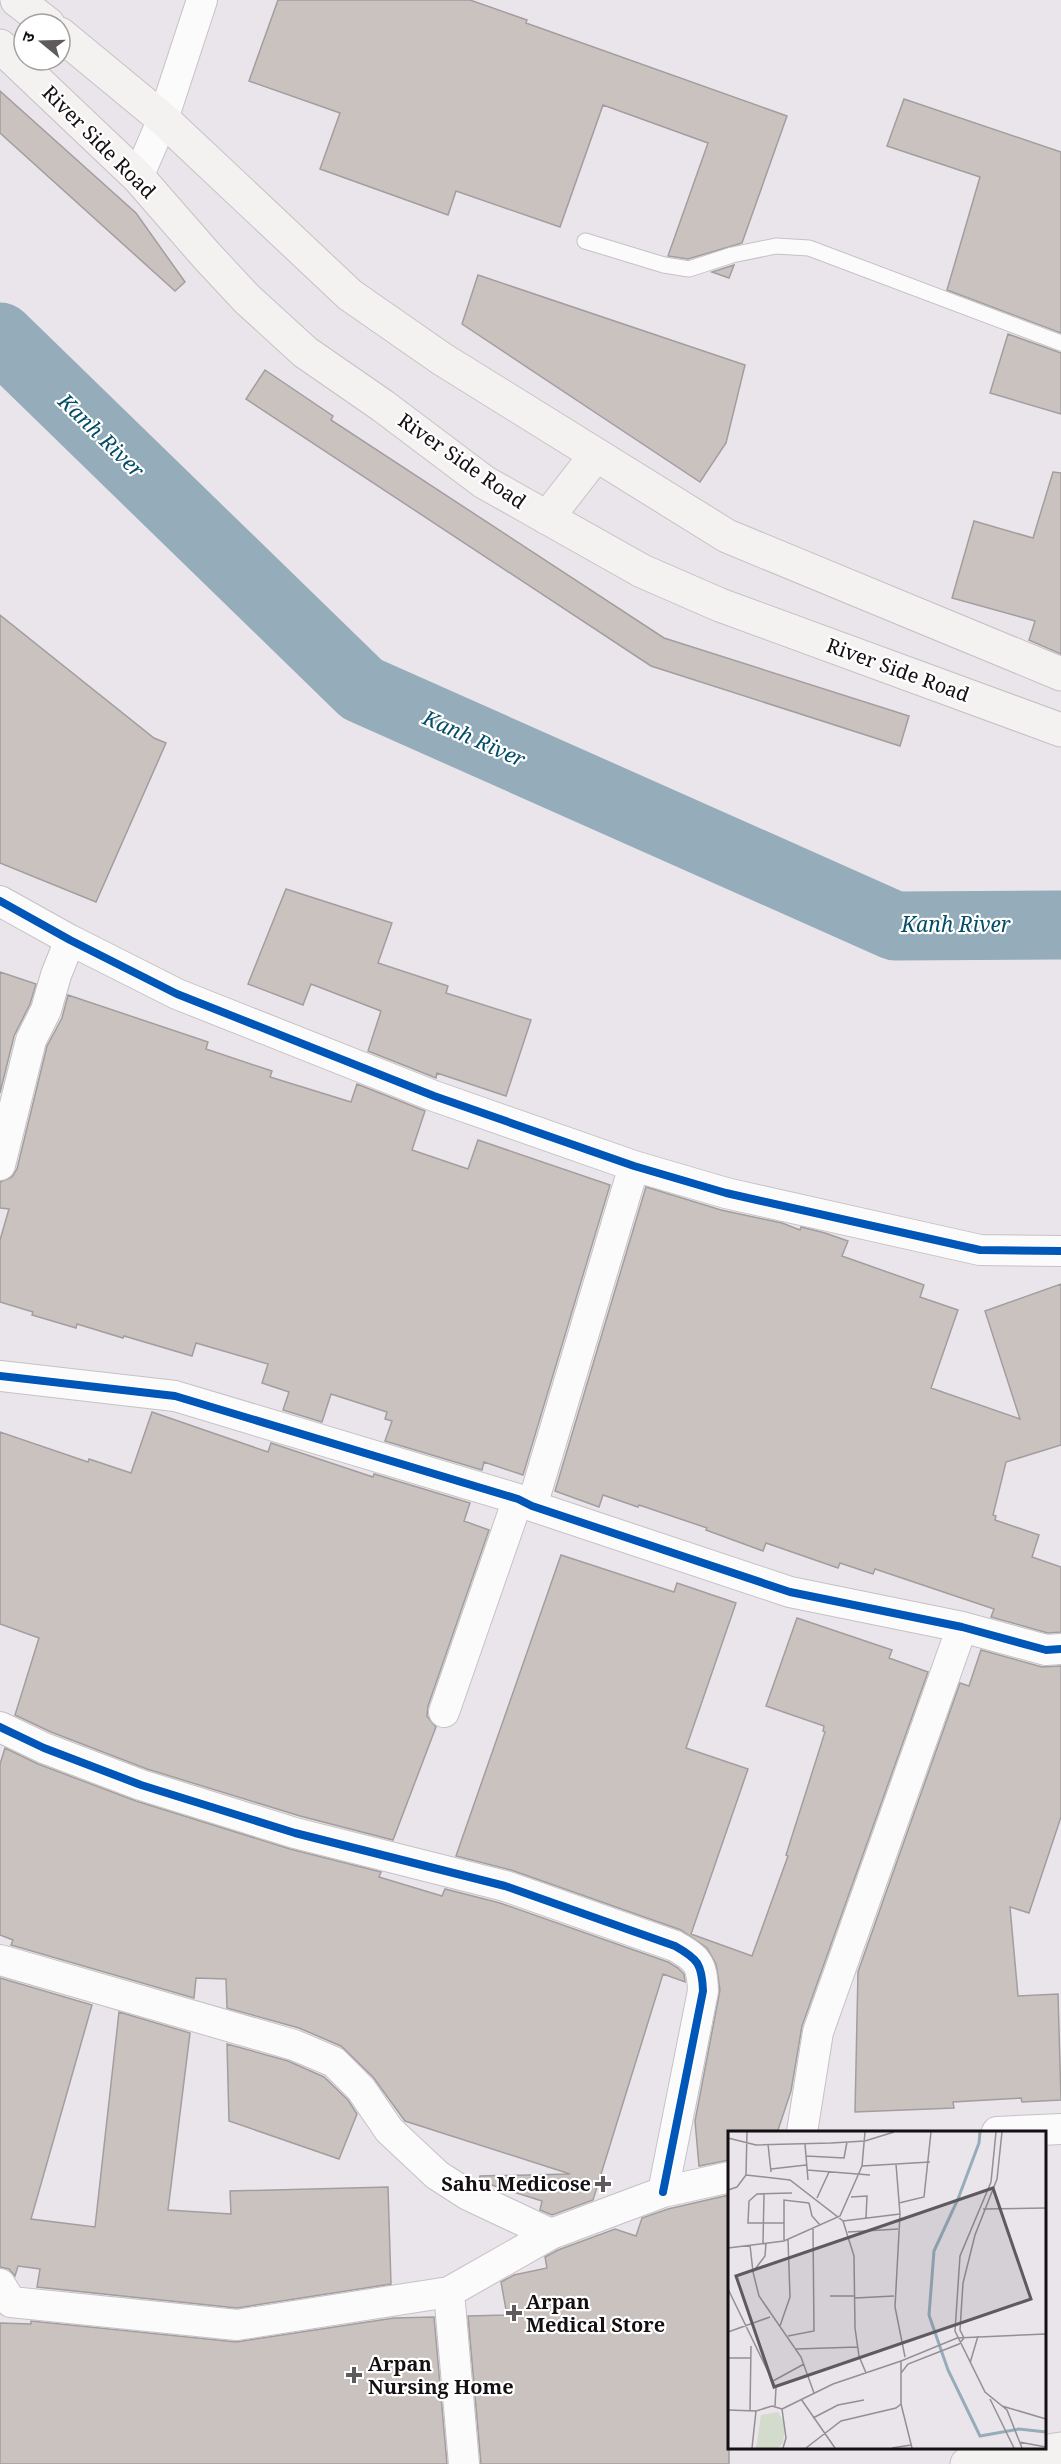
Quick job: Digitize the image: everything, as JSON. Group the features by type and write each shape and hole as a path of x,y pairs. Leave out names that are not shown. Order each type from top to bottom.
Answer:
{"main road":[{"path":"17,0 32,12"},
{"path":"72,44 163,119 350,295 442,359 727,536 1061,674"},
{"name":"River Side Road","path":"0,46 138,177 247,299 305,352 383,406 484,482 642,571 720,605 1061,729"},
{"path":"547,518 596,455"},
{"path":"967,2464 1007,2452 1061,2449"}],"street":[{"path":"138,177 163,119 202,0"},
{"path":"0,901 70,940 177,994 434,1096 634,1166 726,1193 980,1250 1061,1251"},
{"path":"0,1165 31,1040 46,1010 56,975 70,940"},
{"path":"444,1713 525,1503 634,1166"},
{"path":"0,1376 175,1396 525,1503 790,1592 962,1627 1046,1650 1061,1649"},
{"path":"802,2131 818,2032 962,1627"},
{"path":"0,1727 44,1748 141,1785 295,1833 505,1886 675,1946 694,1956 702,1972 703,1991 663,2192"},
{"path":"0,1960 294,2045 334,2062 361,2089 389,2130 437,2175 468,2195 551,2234"},
{"path":"1029,2131 1061,2129"},
{"path":"4,2295 237,2325 449,2292 551,2234 663,2192 728,2177"},
{"path":"449,2292 464,2464"}],"lane":[{"path":"585,241 663,265 689,269 732,255 776,246 809,248 1061,343"}],"building":[{"path":"278,0 470,0 527,20 526,23 787,116 742,243 688,259 668,256 708,143 603,105 560,227 456,191 448,215 320,169 340,113 249,81"},
{"path":"0,91 136,213 185,282 175,291 0,133"},
{"path":"904,99 1061,152 1061,333 947,290 980,177 887,146"},
{"path":"734,265 729,278 712,272"},
{"path":"478,275 745,365 726,443 700,482 462,324"},
{"path":"1008,334 1061,353 1061,414 990,393"},
{"path":"265,370 333,416 331,420 664,638 909,716 900,746 651,666 246,399"},
{"path":"1053,472 1061,473 1061,654 1029,640 1035,621 952,598 974,521 1033,538"},
{"path":"0,615 154,738 166,743 96,902 0,863"},
{"path":"286,889 392,923 378,963 448,986 446,993 531,1020 506,1096 437,1073 436,1078 368,1051 381,1011 311,984 303,1005 248,984"},
{"path":"0,972 36,984 30,1004 14,1036 0,1093"},
{"path":"68,995 208,1042 206,1049 272,1071 270,1077 351,1102 357,1084 425,1111 412,1150 468,1169 478,1140 610,1185 523,1475 484,1462 482,1470 385,1441 392,1421 385,1419 387,1412 331,1394 322,1422 283,1410 289,1392 262,1383 268,1364 196,1343 192,1356 77,1324 76,1328 32,1315 33,1312 0,1302 0,1240 9,1209 0,1208 0,1182 12,1177 17,1169 47,1046 62,1018"},
{"path":"646,1187 721,1210 782,1223 800,1230 801,1227 848,1241 842,1256 924,1285 920,1297 958,1310 931,1388 1020,1419 985,1311 1061,1284 1061,1445 1006,1462 993,1515 996,1516 995,1520 1039,1535 1032,1557 1061,1567 1061,1632 1048,1633 991,1617 994,1609 875,1569 873,1574 840,1563 838,1568 766,1543 763,1551 706,1530 707,1528 639,1505 638,1507 603,1495 599,1507 555,1491"},
{"path":"152,1412 268,1452 271,1443 373,1477 374,1474 470,1503 464,1521 489,1530 428,1706 427,1716 436,1727 393,1840 300,1816 147,1769 51,1732 15,1715 39,1638 0,1624 0,1432 88,1462 89,1459 131,1473"},
{"path":"561,1555 674,1592 677,1583 736,1603 686,1748 748,1769 691,1934 752,1956 788,1856 786,1855 825,1732 823,1731 824,1726 766,1706 797,1618 892,1650 889,1658 928,1672 802,2026 791,2091 778,2131 728,2131 728,2160 699,2166 695,2121 720,1990 716,1964 707,1948 681,1930 511,1870 456,1856"},
{"path":"981,1650 1042,1667 1061,1666 1061,1817 1029,1913 1010,1907 1018,1996 1058,1994 1061,2100 1022,2102 1021,2098 953,2102 954,2108 855,2112 858,1972 960,1683 969,1686"},
{"path":"5,1748 38,1764 136,1801 290,1849 381,1872 379,1877 442,1896 445,1889 500,1903 668,1962 678,1968 684,1974 685,1982 663,1974 593,2200 552,2215 540,2210 542,2201 479,2181 480,2176 570,2174 405,2121 373,2077 341,2046 299,2028 227,2008 226,1979 196,1978 194,1998 11,1945 13,1940 0,1935 0,1764"},
{"path":"0,1978 92,2005 31,2219 95,2227 119,2012 190,2033 168,2210 231,2214 230,2191 388,2187 391,2284 237,2308 37,2287 40,2269 18,2266 15,2276 9,2269 0,2267"},
{"path":"227,2044 288,2061 324,2077 348,2100 357,2114 339,2159 229,2121"},
{"path":"728,2195 729,2464 481,2464 468,2316 507,2315 501,2282 514,2275 547,2268 545,2257 615,2229 636,2236 642,2218 668,2209"},
{"path":"434,2317 447,2464 0,2464 0,2323 31,2324 31,2321 236,2342 394,2318"}],"waterway":[{"name":"Kanh River","path":"0,337 362,689 895,926 1061,925"}],"cycle path":[{"path":"0,901 70,940 177,994 434,1096 634,1166 726,1193 980,1250 1061,1251"},
{"path":"0,1376 175,1396 518,1499 532,1506 790,1592 962,1627 1046,1650 1061,1649"},
{"path":"0,1727 44,1748 141,1785 295,1833 505,1886 675,1946 689,1955 700,1968 703,1991 663,2192"}],"place":[{"name":"Sahu Medicose","path":"603,2184"},
{"name":"Arpan Medical Store","path":"514,2313"},
{"name":"Arpan Nursing Home","path":"354,2375"}]}
